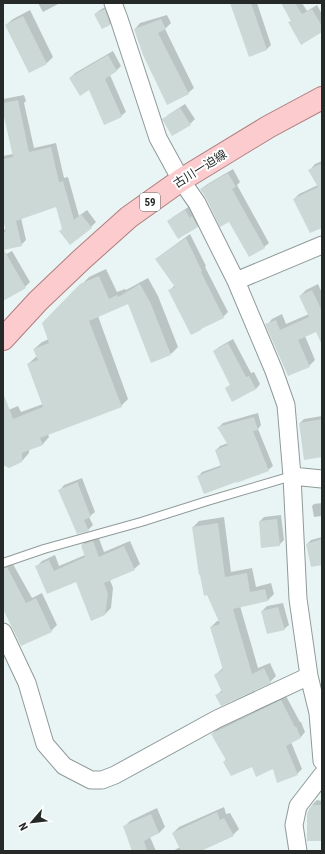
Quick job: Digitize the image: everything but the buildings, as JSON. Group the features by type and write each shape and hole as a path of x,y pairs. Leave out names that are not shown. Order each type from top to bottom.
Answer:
{"main road":[{"name":"古川一迫線","path":"3,339 38,301 129,217 181,180 268,127 322,98"}],"street":[{"path":"113,3 158,138 181,180 197,203 236,281 274,371 286,405 292,476 298,599 309,676 320,713 322,760"},
{"path":"236,281 322,245"},
{"path":"292,476 322,479"},
{"path":"3,632 27,683 45,744 64,766 91,780 102,780 115,775 218,719 309,676"},
{"path":"298,851 294,825 298,806 322,775"}],"lane":[{"path":"3,563 44,549 141,522 292,476"}]}
